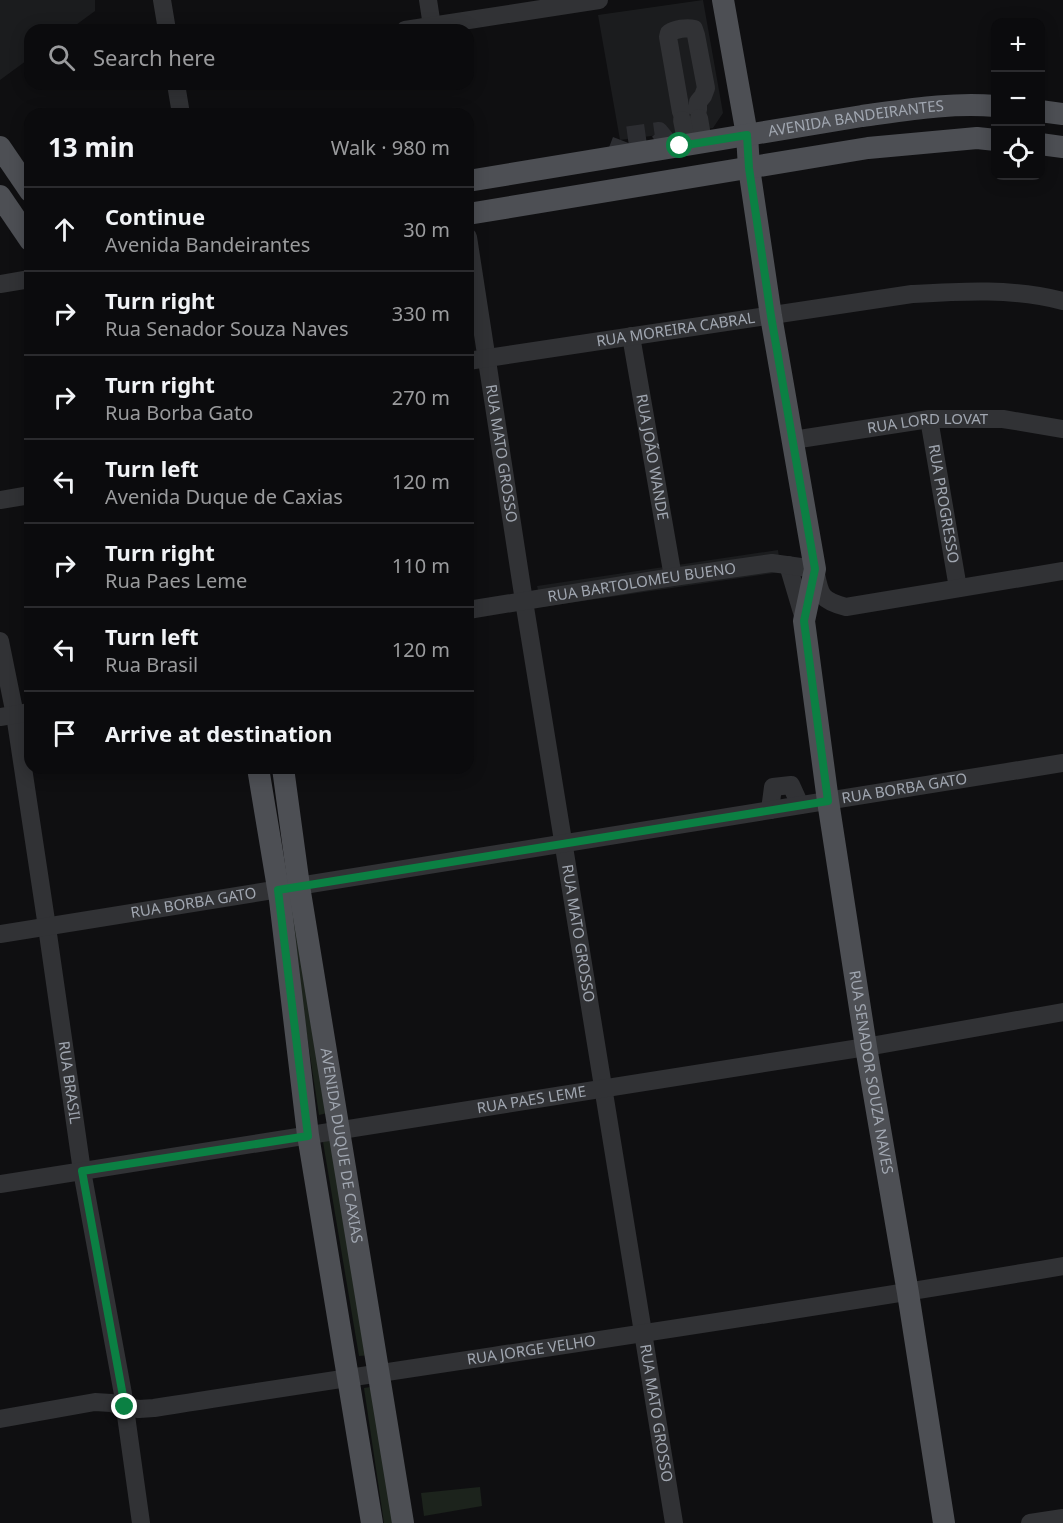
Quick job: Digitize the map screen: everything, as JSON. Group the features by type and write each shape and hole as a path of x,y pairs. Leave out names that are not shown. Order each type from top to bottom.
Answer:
{"main road":[{"name":"RUA SENADOR SOUZA NAVES","path":"723,0 747,135 749,168 771,316 815,569 804,621 828,801 944,1523"},
{"name":"AVENIDA BANDEIRANTES","path":"474,180 862,116 926,108 976,104 991,106"},
{"path":"1045,112 1063,114"},
{"path":"862,116 868,148"},
{"name":"AVENIDA BANDEIRANTES","path":"474,213 868,148 977,138 991,139"},
{"path":"1045,145 1063,147"},
{"path":"0,147 24,182"},
{"path":"0,196 24,231"},
{"name":"AVENIDA DUQUE DE CAXIAS","path":"260,774 289,888 339,1130 403,1523"},
{"name":"AVENIDA DUQUE DE CAXIAS","path":"283,774 289,888 308,1136 372,1523"}],"street":[{"path":"162,0 166,24"},
{"path":"428,0 432,24"},
{"path":"444,24 576,1 600,0"},
{"path":"177,90 180,108"},
{"path":"690,111 695,144"},
{"name":"RUA MATO GROSSO","path":"474,275 524,601 674,1523"},
{"path":"0,284 24,280"},
{"name":"RUA MOREIRA CABRAL","path":"474,360 912,294 975,290 1038,294 1063,301"},
{"name":"RUA JOÃO WANDE","path":"631,336 673,577"},
{"name":"RUA LORD LOVAT","path":"793,440 929,419 1003,419 1063,429"},
{"name":"RUA PROGRESSO","path":"929,419 958,588"},
{"path":"0,500 24,496"},
{"name":"RUA BARTOLOMEU BUENO","path":"474,609 772,563 815,569"},
{"name":"RUA SENADOR SOUZA NAVES","path":"788,565 804,621"},
{"path":"815,569 820,593 831,603 846,607 1063,571"},
{"name":"RUA BRASIL","path":"0,640 15,715 82,1171 125,1407 141,1523"},
{"name":"RUA BORBA GATO","path":"0,934 1063,763"},
{"name":"RUA PAES LEME","path":"0,1184 866,1047 1063,1012"},
{"name":"RUA JORGE VELHO","path":"0,1419 95,1402 125,1407 154,1408 908,1293 1063,1266"},
{"path":"1030,1523 1063,1518"}],"shaded area":[{"path":"0,0 95,0 95,11 77,24 24,24 24,62 0,80"},
{"path":"703,0 723,113 713,128 620,140 598,15"},
{"path":"778,550 781,572 542,607 537,586"},
{"path":"298,901 332,1112 319,1115 287,903"},
{"path":"335,1133 372,1355 359,1356 322,1136"},
{"path":"377,1386 397,1523 384,1523 364,1388"},
{"path":"480,1487 482,1506 424,1516 421,1493"}],"tunnel":[{"path":"615,157 623,136 659,131 672,147"}],"route":[{"path":"125,1407 82,1171 308,1136 278,890 828,801 804,621 815,569 771,316 749,168 747,135 680,146"}]}
